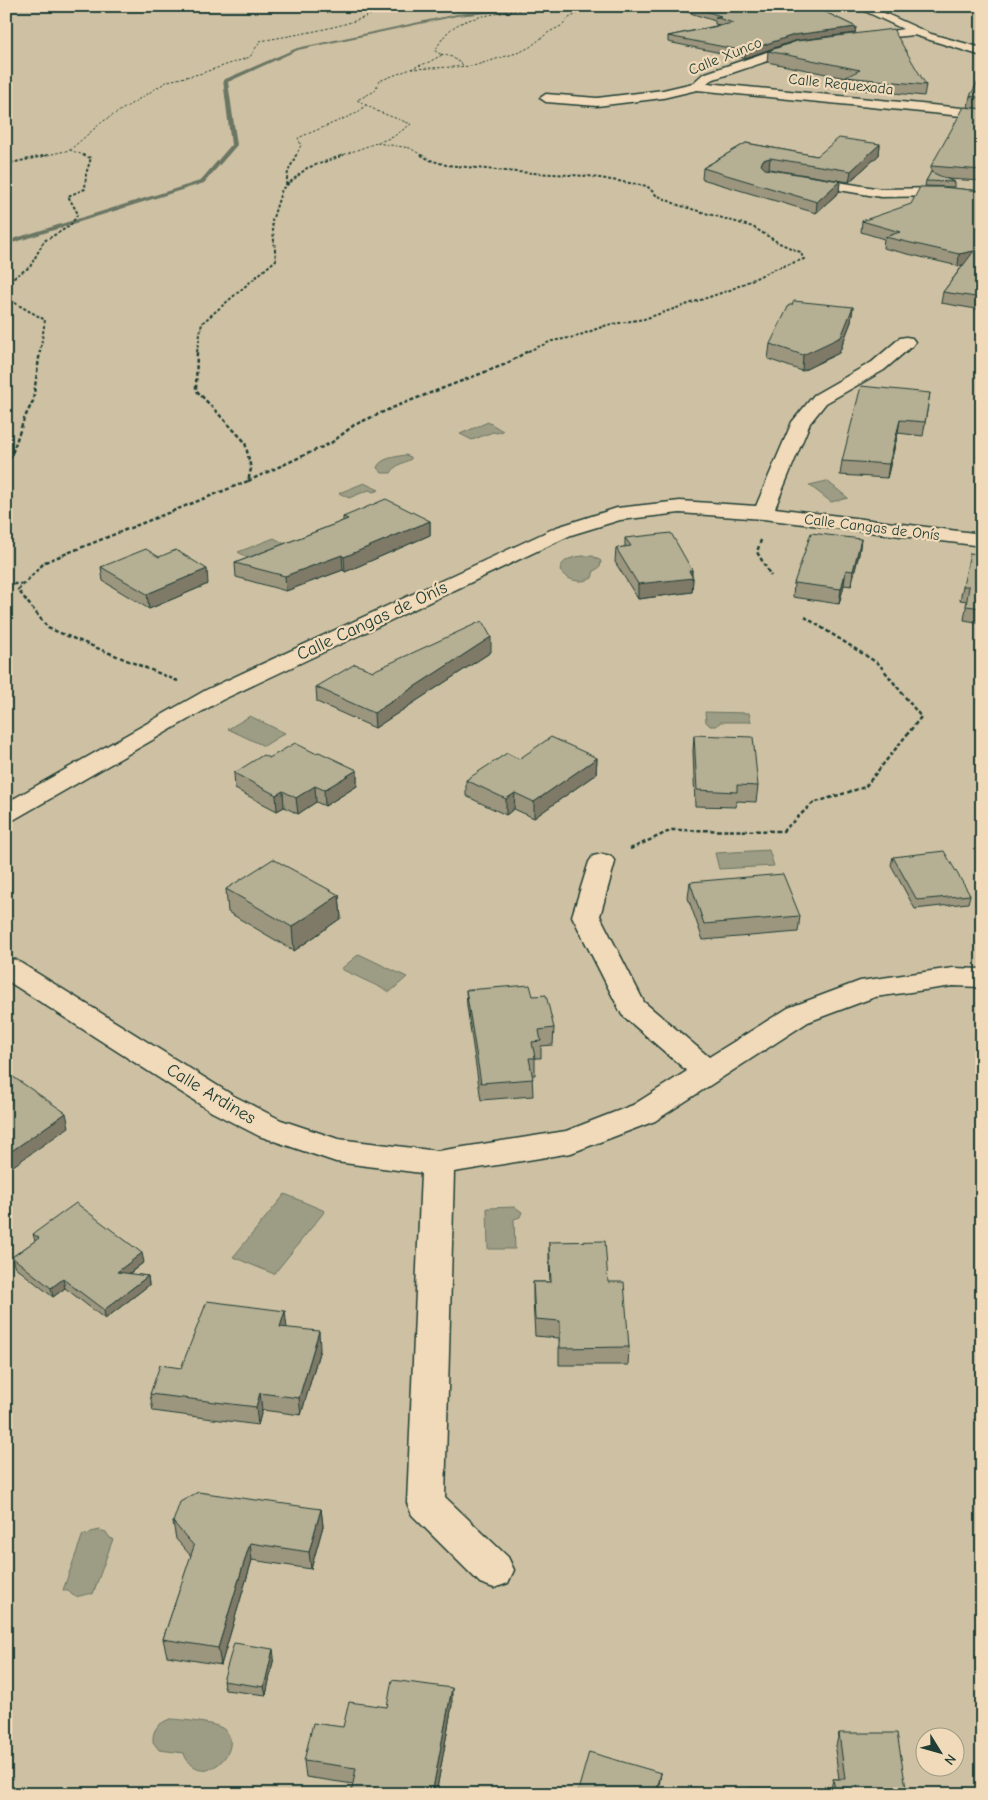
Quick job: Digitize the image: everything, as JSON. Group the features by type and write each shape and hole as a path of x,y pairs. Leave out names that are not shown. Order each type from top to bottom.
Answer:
{"street":[{"path":"859,6 916,32 982,52"},
{"path":"880,6 941,34 982,47"},
{"path":"850,40 916,32"},
{"name":"Calle Xunco","path":"546,98 597,102 664,94 697,86 707,77 794,47 813,44"},
{"name":"Calle Requexada","path":"697,86 982,114"},
{"path":"788,178 882,193 941,192 982,196"},
{"path":"767,513 801,422 820,399 878,366 906,342"},
{"name":"Calle Cangas de Onís","path":"6,814 214,695 564,531 617,514 680,507 767,513 982,540"},
{"path":"602,862 586,916 632,1008 708,1073"},
{"name":"Calle Ardines","path":"6,967 223,1104 270,1128 336,1150 438,1163 571,1142 644,1113 798,1015 870,988 952,977 982,978"},
{"path":"438,1163 426,1503 494,1570"}],"path":[{"path":"6,164 70,150 102,122 168,80 199,74 250,56 260,41 326,28 377,14 383,6"},
{"path":"458,67 463,65 452,57 435,51 439,42 458,24 475,17 497,16 544,6"},
{"path":"408,69 458,67 485,63 530,47 549,32 563,25 567,19 592,6"},
{"path":"248,481 251,469 245,442 196,390 196,357 202,323 276,260 272,221 282,189 307,168 393,137 411,124 379,112 357,100 375,91 379,81 430,62 440,54"},
{"path":"286,186 288,172 301,146 298,138 357,113 366,105"},
{"path":"214,695 48,628 18,590 45,562 248,481 331,443 354,425 399,405 506,364 529,350 552,341 576,337 607,326 644,319 730,290 775,269 804,259 800,252 779,244 753,227 678,205 656,195 647,186 588,176 516,172 446,164 430,160 410,148 376,142"},
{"path":"6,284 9,280 30,267 44,241 70,226 78,214 68,196 85,189 86,174 91,158 70,150"},
{"path":"6,298 46,320 33,401 24,419 6,471"},
{"path":"767,513 757,552 771,576"},
{"path":"6,584 24,584"},
{"path":"602,862 672,830 783,831 813,803 865,787 921,717 879,664 805,617"}],"shaded area":[{"path":"6,6 982,6 982,1794 6,1794"},
{"path":"488,422 503,431 493,432 472,440 460,434"},
{"path":"405,455 411,457 411,459 397,466 391,473 382,473 377,468 385,460"},
{"path":"827,481 848,498 831,502 809,485"},
{"path":"364,483 379,490 373,492 369,490 349,498 339,493"},
{"path":"274,538 287,545 251,560 238,552"},
{"path":"583,556 593,556 601,561 600,567 594,571 592,578 579,581 567,577 560,571 565,561"},
{"path":"705,712 749,713 751,722 720,722 717,726 710,726 706,722"},
{"path":"250,716 285,733 264,746 228,729"},
{"path":"769,850 774,866 719,869 715,853"},
{"path":"359,954 407,977 390,992 341,969"},
{"path":"285,1194 325,1211 274,1274 233,1257"},
{"path":"515,1207 522,1212 520,1217 514,1219 515,1249 488,1249 487,1208"},
{"path":"100,1530 106,1532 113,1539 93,1594 74,1596 68,1590 63,1590 83,1534 87,1535"},
{"path":"170,1719 188,1720 220,1727 227,1733 230,1741 225,1758 210,1768 201,1769 189,1763 184,1753 159,1750 153,1742 155,1730 163,1722"}],"building":[{"path":"689,6 813,6 856,27 794,35 745,51 668,36 733,23 715,17 721,16"},
{"path":"893,29 926,85 846,77 860,70 768,51 797,41"},
{"path":"982,75 982,98 970,96"},
{"path":"964,107 982,109 982,170 931,166"},
{"path":"839,138 880,144 851,171 770,158 763,160 761,165 765,169 840,181 817,202 703,168 746,143 817,156"},
{"path":"931,172 954,182 926,181"},
{"path":"920,187 982,191 982,298 943,292 974,251 959,254 885,237 900,232 862,221 911,204"},
{"path":"794,301 853,307 841,337 803,355 770,344 789,305 792,305"},
{"path":"861,386 930,393 925,422 900,420 889,464 842,461"},
{"path":"386,499 430,521 344,557 342,555 285,576 235,563 348,519 343,517"},
{"path":"671,533 692,570 689,571 693,578 638,584 616,548 631,546 625,538"},
{"path":"811,533 861,539 853,571 846,570 841,589 794,583"},
{"path":"146,549 159,557 176,550 207,569 147,594 101,567"},
{"path":"979,551 982,552 982,608 966,606 969,586 963,586 970,553 978,554"},
{"path":"482,621 491,637 374,713 316,687 355,664 373,671"},
{"path":"694,735 753,737 758,786 737,785 737,792 697,790"},
{"path":"551,737 597,758 534,802 515,793 506,799 466,780 507,753 519,759"},
{"path":"295,743 357,770 324,790 315,786 296,798 283,791 276,795 234,773 263,755 269,758"},
{"path":"944,851 970,895 917,900 893,857"},
{"path":"273,859 339,895 292,927 226,889"},
{"path":"783,874 800,916 704,924 690,882"},
{"path":"530,985 533,996 546,995 554,1028 539,1030 541,1041 532,1042 535,1058 529,1058 533,1079 481,1083 466,990"},
{"path":"6,1072 66,1113 6,1155"},
{"path":"76,1203 142,1253 117,1272 148,1276 104,1310 63,1279 51,1288 12,1257 39,1238 33,1234"},
{"path":"605,1241 608,1282 624,1282 629,1347 560,1348 560,1321 535,1319 533,1282 551,1282 549,1242"},
{"path":"207,1301 285,1311 280,1327 319,1331 299,1398 260,1393 256,1407 150,1394 160,1365 181,1368"},
{"path":"198,1492 321,1509 309,1552 250,1543 218,1648 163,1639 194,1546 173,1522 180,1502"},
{"path":"234,1643 273,1649 264,1687 223,1681"},
{"path":"392,1680 452,1688 432,1794 351,1794 356,1768 304,1761 313,1723 343,1727 349,1702 387,1707"},
{"path":"839,1733 897,1733 907,1794 750,1794 749,1788 835,1789 833,1779 845,1779"},
{"path":"589,1752 661,1773 656,1794 577,1794"}],"waterway":[{"path":"6,243 202,182 234,145 225,81 297,49 457,15 557,6"}]}
